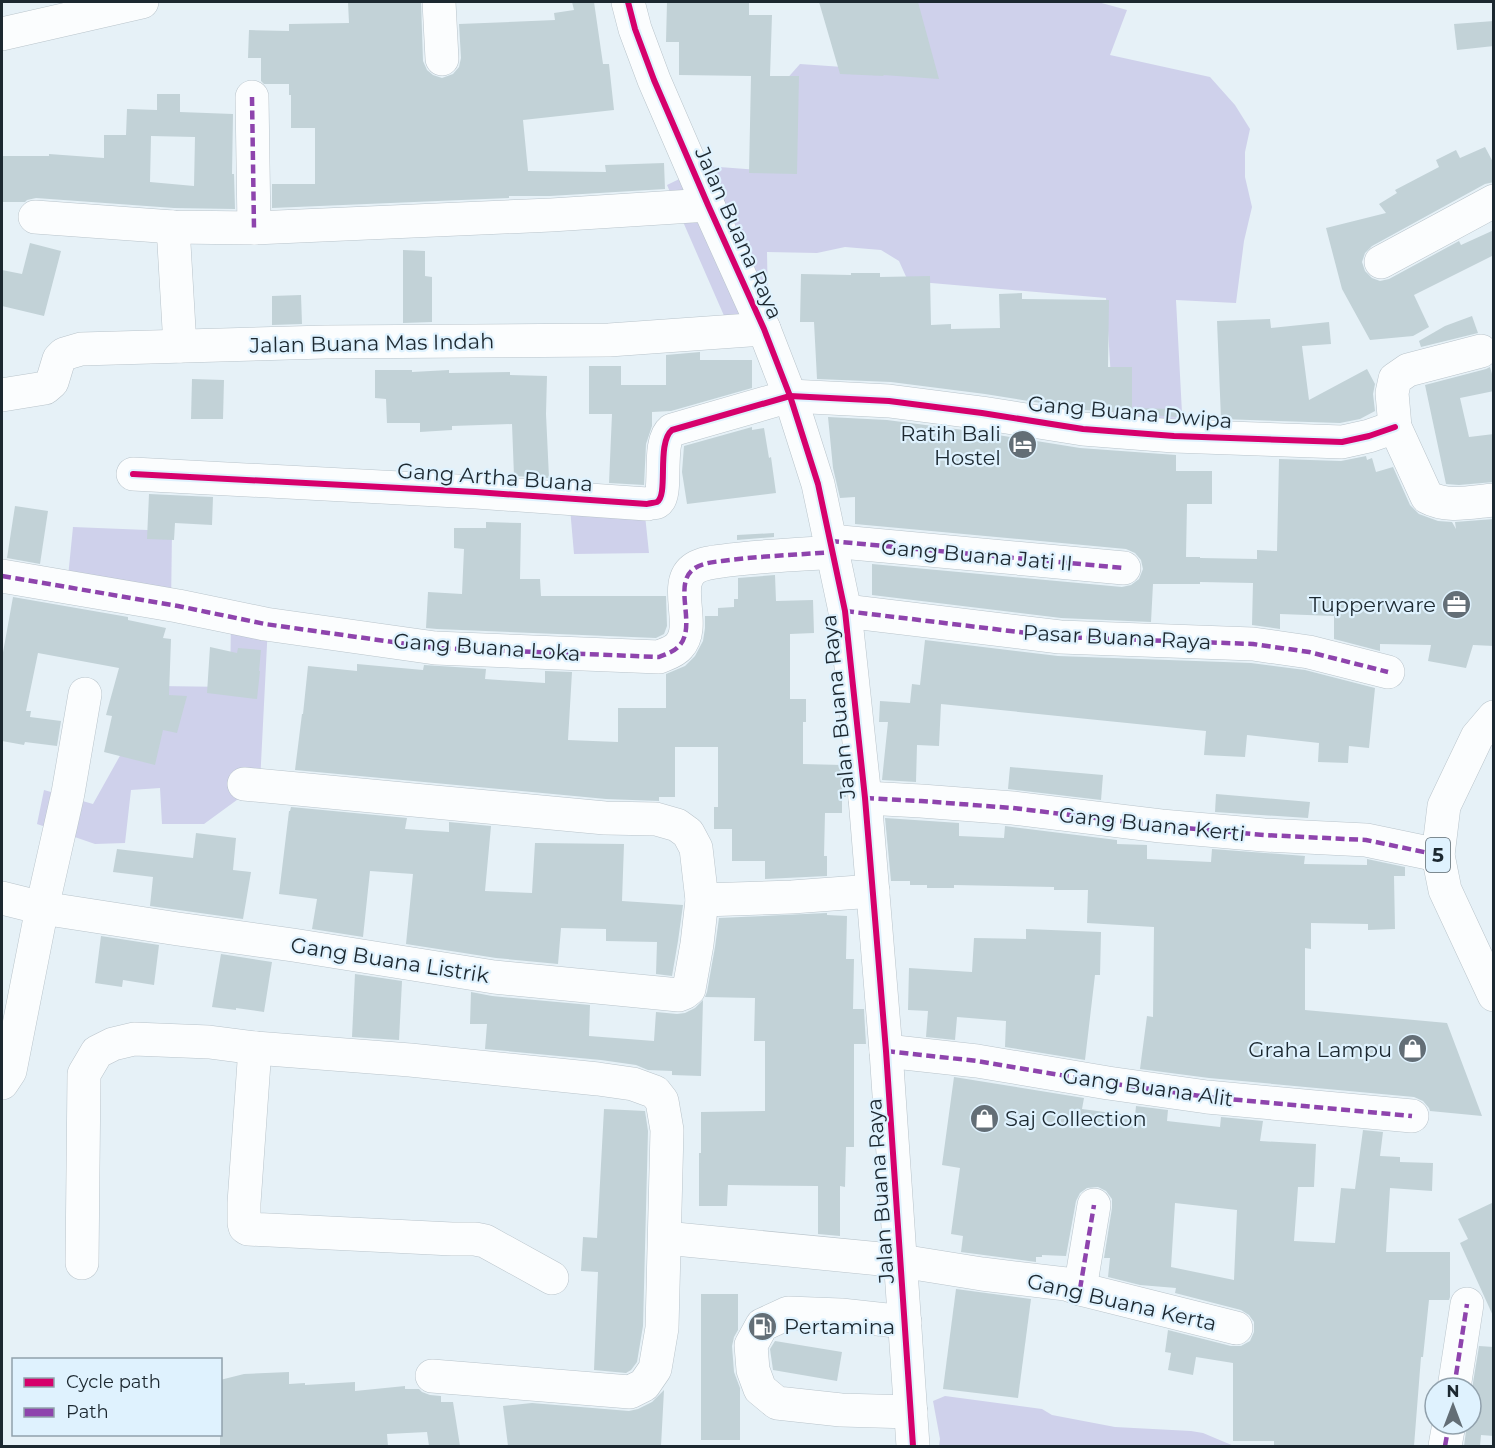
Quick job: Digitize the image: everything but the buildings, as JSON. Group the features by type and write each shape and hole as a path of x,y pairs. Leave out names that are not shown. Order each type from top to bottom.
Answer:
{"main road":[{"path":"2,34 135,2"},
{"path":"440,2 442,59"},
{"name":"Jalan Buana Raya","path":"628,2 635,29 654,80 764,329 790,396 818,484 845,611 873,891 913,1446"},
{"path":"252,97 254,228"},
{"path":"1381,262 1494,201"},
{"path":"35,217 173,227 254,228 551,215 708,205"},
{"path":"173,227 180,346"},
{"name":"Jalan Buana Mas Indah","path":"2,395 45,388 52,382 59,359 64,354 81,349 325,342 609,340 764,329"},
{"path":"1481,351 1408,370 1395,379 1392,393 1395,428 1427,497 1446,504 1494,500"},
{"name":"Gang Buana Dwipa","path":"790,396 889,401 1083,429 1174,436 1342,442 1395,428"},
{"name":"Gang Artha Buana","path":"133,474 453,490 647,504 657,502 662,496 666,440 667,434 672,430 790,396"},
{"name":"Gang Buana Jati II","path":"832,547 1124,568"},
{"name":"Gang Buana Loka","path":"2,576 178,606 265,624 435,648 659,657 679,646 684,638 687,624 684,606 686,578 693,568 741,558 832,547"},
{"name":"Pasar Buana Raya","path":"845,611 1060,637 1253,644 1309,652 1388,672"},
{"path":"2,1083 10,1071 42,908 68,793 85,694"},
{"name":"5","path":"1494,717 1477,737 1444,806 1438,855 1445,890 1494,995"},
{"name":"Gang Buana Listrik","path":"2,898 42,908 178,930 292,945 494,977 679,995 689,989 702,900 696,848 688,833 677,825 656,819 605,818 244,784"},
{"name":"Gang Buana Kerti","path":"865,798 1013,808 1264,835 1366,840 1438,855"},
{"path":"702,900 873,891"},
{"path":"82,1263 84,1074 97,1052 112,1044 134,1039 209,1042 598,1079 633,1084 655,1092 662,1101 667,1130 662,1328 655,1369 644,1385 630,1392 432,1376"},
{"path":"255,1048 244,1203 245,1227 248,1229 475,1239 485,1241 552,1278"},
{"name":"Gang Buana Alit","path":"886,1051 977,1061 1208,1097 1412,1116"},
{"path":"1080,1289 1094,1205"},
{"name":"Gang Buana Kerta","path":"665,1238 901,1261 1066,1284 1236,1328"},
{"path":"1456,1376 1467,1304"},
{"path":"905,1322 841,1315 788,1313 762,1325 751,1345 753,1370 760,1389 777,1403 841,1410 911,1412"}],"shaded area":[{"path":"884,2 1098,2 1127,10 1110,55 1210,77 1235,105 1250,129 1245,152 1245,177 1252,207 1244,241 1236,303 1176,300 1183,432 1114,427 1106,298 908,281 899,261 881,250 845,247 817,253 767,252 768,307 725,318 667,185 706,166 759,170 784,82 800,64 900,71"},
{"path":"568,485 642,487 649,553 574,554"},
{"path":"73,527 172,531 171,607 67,587"},
{"path":"231,620 268,625 260,783 204,824 162,824 160,788 131,790 125,843 95,844 37,824 44,790 93,804 159,686 230,687"},
{"path":"945,1396 1042,1409 1052,1415 1115,1427 1203,1433 1234,1446 939,1446 940,1439 933,1401"}],"marked path":[{"path":"252,97 254,228"},
{"path":"830,541 1124,568"},
{"path":"2,576 178,606 265,624 435,648 659,657 675,650 684,638 685,584 688,575 695,568 708,563 736,559 833,552"},
{"path":"845,611 1060,637 1253,644 1309,652 1388,672"},
{"path":"865,798 1013,808 1161,826 1264,835 1366,840 1438,855"},
{"path":"886,1051 977,1061 1207,1097 1412,1116"},
{"path":"1080,1289 1094,1205"},
{"path":"1456,1376 1467,1304"},
{"path":"1445,1446 1447,1436"}],"cycle path":[{"path":"628,2 635,29 654,80 764,329 790,396 818,484 845,611 865,798 886,1051 913,1446"},
{"path":"133,474 476,492 647,504 657,502 660,497 663,457 667,437 672,430 790,396 889,401 1083,429 1174,436 1342,442 1395,427"}],"place":[{"name":"Ratih Bali Hostel","path":"1022,445"},
{"name":"Tupperware","path":"1457,604"},
{"name":"Graha Lampu","path":"1413,1049"},
{"name":"Saj Collection","path":"984,1118"},
{"name":"Pertamina","path":"763,1326"}]}
